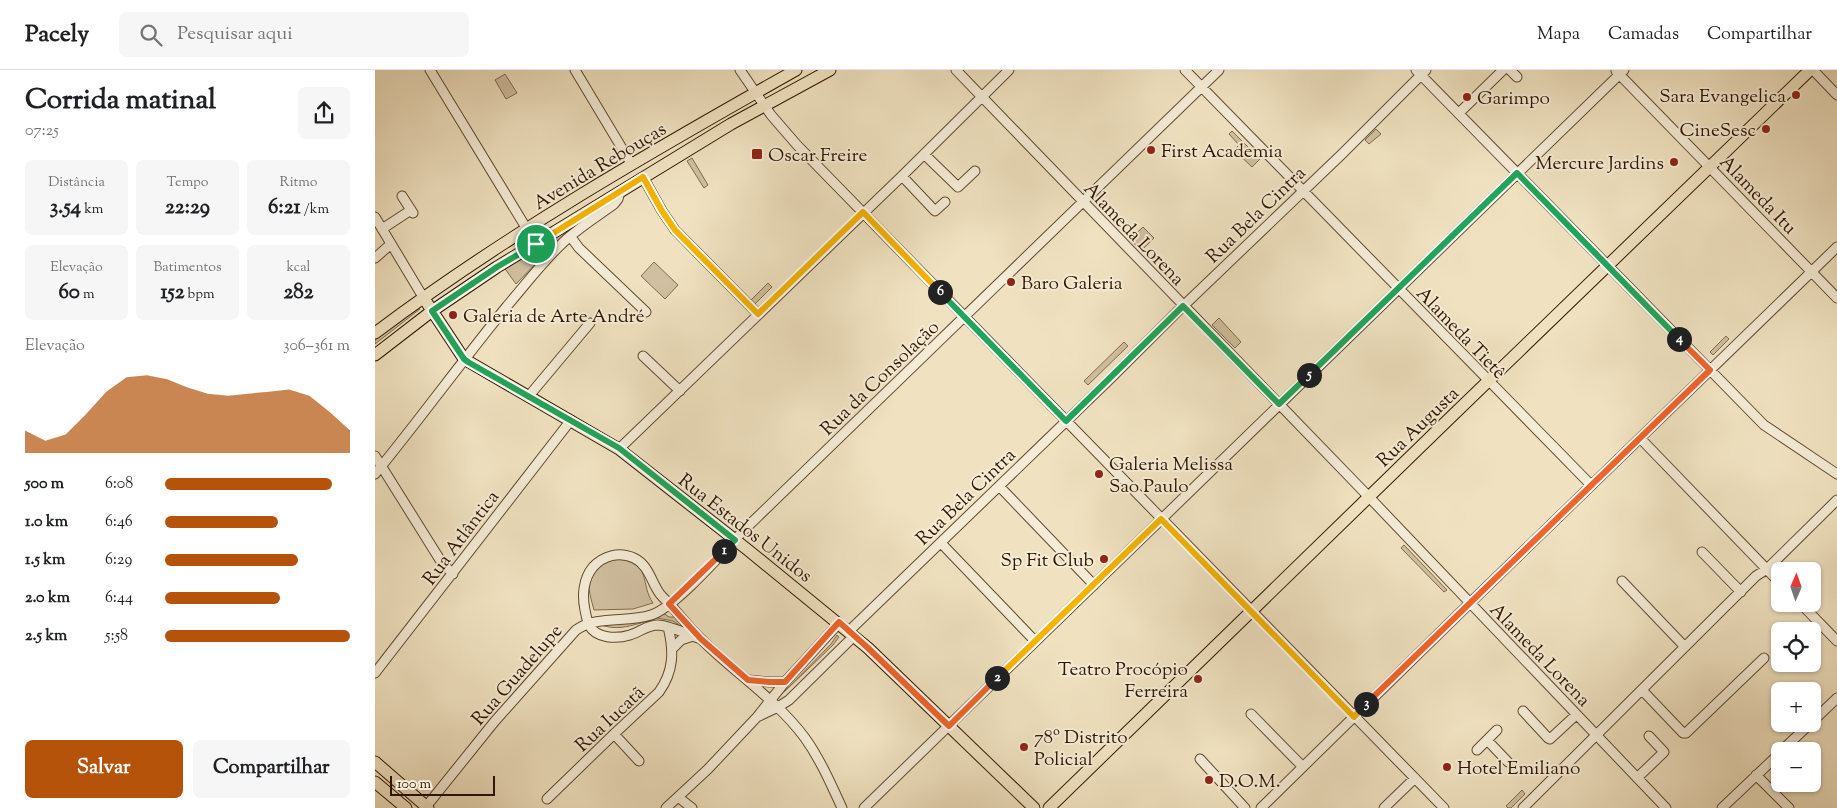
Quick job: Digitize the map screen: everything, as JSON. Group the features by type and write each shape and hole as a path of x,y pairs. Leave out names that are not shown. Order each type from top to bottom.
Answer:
{"main road":[{"name":"Avenida Rebouças","path":"375,333 423,297 527,228 796,70"},
{"name":"Avenida Rebouças","path":"375,355 432,311 497,267 643,177 764,106 830,70"},
{"name":"Rua Augusta","path":"1049,808 1709,166 1812,70"},
{"name":"Rua Estados Unidos","path":"423,297 464,359 527,397 619,448 852,633 1034,808"},
{"path":"375,762 427,808"},
{"path":"375,782 406,808"}],"street":[{"path":"429,70 536,244"},
{"path":"575,70 632,165"},
{"path":"740,70 764,106 797,146 1444,808"},
{"name":"Alameda Lorena","path":"956,70 1369,497 1666,808"},
{"path":"619,448 902,176 1009,70"},
{"name":"Alameda Tietê","path":"1185,70 1591,486"},
{"name":"Rua da Consolação","path":"669,604 1219,70"},
{"path":"1459,113 1503,70"},
{"path":"1510,70 1517,78"},
{"path":"1812,70 1837,95"},
{"path":"864,808 1620,71"},
{"name":"Alameda Itu","path":"1620,71 1837,298"},
{"path":"1421,72 1517,173 1764,425 1837,474"},
{"name":"Rua Bela Cintra","path":"757,718 778,708 815,676 852,633 941,543 1421,72"},
{"path":"924,154 958,187 975,172"},
{"path":"902,176 935,210 945,202"},
{"path":"643,177 675,230 758,314"},
{"path":"378,471 464,359 524,285 570,236 615,204 620,192"},
{"path":"382,229 412,212 402,196"},
{"path":"375,217 423,297"},
{"path":"570,236 579,248 646,312"},
{"path":"375,258 391,244"},
{"path":"1261,808 1837,248"},
{"path":"527,397 590,323"},
{"path":"643,356 679,390"},
{"name":"Rua Atlântica","path":"375,673 571,420"},
{"path":"1640,438 1771,573"},
{"path":"375,456 378,471 442,563 453,574"},
{"path":"999,486 1094,585"},
{"path":"1523,808 1596,735 1645,693 1685,647 1837,500"},
{"path":"941,543 1035,641"},
{"path":"1702,552 1741,592"},
{"path":"697,638 668,627 651,626 631,635 611,637 595,632 588,623 584,605 585,582 590,572 605,557 614,555 634,558 640,562 660,594 697,638 771,700 805,738 823,767 841,808"},
{"path":"1622,581 1685,647"},
{"name":"Rua Guadelupe","path":"427,808 495,722 578,628 588,623 653,615 669,604"},
{"path":"1809,612 1837,641"},
{"path":"666,808 757,718 785,682 839,622"},
{"name":"Rua Iucatã","path":"547,799 651,700 665,684 672,662 673,648 668,627"},
{"path":"673,648 681,640 697,638"},
{"path":"1645,693 1686,734 1763,658"},
{"path":"748,680 785,682"},
{"path":"1821,713 1837,698"},
{"path":"1523,711 1550,739 1576,715"},
{"path":"1251,714 1303,767"},
{"path":"1477,750 1497,730"},
{"path":"1791,742 1802,732"},
{"path":"614,734 639,760"},
{"path":"1637,778 1664,752 1649,736"},
{"path":"1487,740 1508,762"},
{"path":"1200,759 1245,808"},
{"path":"1722,808 1771,761"},
{"path":"1756,775 1789,808"},
{"path":"1384,808 1415,778"},
{"path":"678,797 692,808"}],"shaded area":[{"path":"505,74 517,93 506,99 495,80"},
{"path":"1376,129 1381,134 1369,144 1365,140"},
{"path":"1232,131 1260,159 1252,167 1234,150 1239,145 1229,134"},
{"path":"692,158 708,185 704,188 687,161"},
{"path":"1253,216 1258,221 1243,235 1238,231"},
{"path":"578,220 516,284 503,266"},
{"path":"1143,227 1154,238 1141,251 1130,239"},
{"path":"654,262 678,285 665,299 641,276"},
{"path":"768,283 772,287 755,304 751,300"},
{"path":"418,307 420,309 375,344 375,340"},
{"path":"1219,318 1241,342 1235,348 1212,325"},
{"path":"1726,336 1729,339 1713,355 1710,352"},
{"path":"1124,342 1128,346 1088,385 1084,381"},
{"path":"1404,545 1447,590 1444,592 1401,548"},
{"path":"619,559 629,561 641,570 653,603 633,609 594,610 589,589 592,576 603,564"},
{"path":"663,613 669,617 675,617 687,626 685,629 673,621 657,618 631,626 611,627 601,625"},
{"path":"837,635 839,637 833,645 784,692 831,644"},
{"path":"1522,790 1525,794 1511,808 1508,808 1506,806"}],"place":[{"name":"Sara Evangelica","path":"1796,95"},
{"name":"Garimpo","path":"1467,97"},
{"name":"CineSesc","path":"1766,129"},
{"name":"First Academia","path":"1151,150"},
{"name":"Oscar Freire","path":"757,154"},
{"name":"Mercure Jardins","path":"1674,162"},
{"name":"Baro Galeria","path":"1011,282"},
{"name":"Galeria de Arte André","path":"453,315"},
{"name":"Galeria Melissa Sao Paulo","path":"1099,474"},
{"name":"Sp Fit Club","path":"1104,559"},
{"name":"Teatro Procópio Ferreira","path":"1198,679"},
{"name":"78º Distrito Policial","path":"1024,747"},
{"name":"Hotel Emiliano","path":"1447,767"},
{"name":"D.O.M.","path":"1209,780"}],"route":[{"path":"1517,173 1710,370 1354,717 1161,519 949,726 839,622 785,682 762,682 748,680 701,639 669,604 735,540 619,448 527,397 464,359 432,311 497,267 536,244 643,177 667,220 681,238 758,314 863,212 1066,421 1183,306 1279,404 1517,173"}]}
